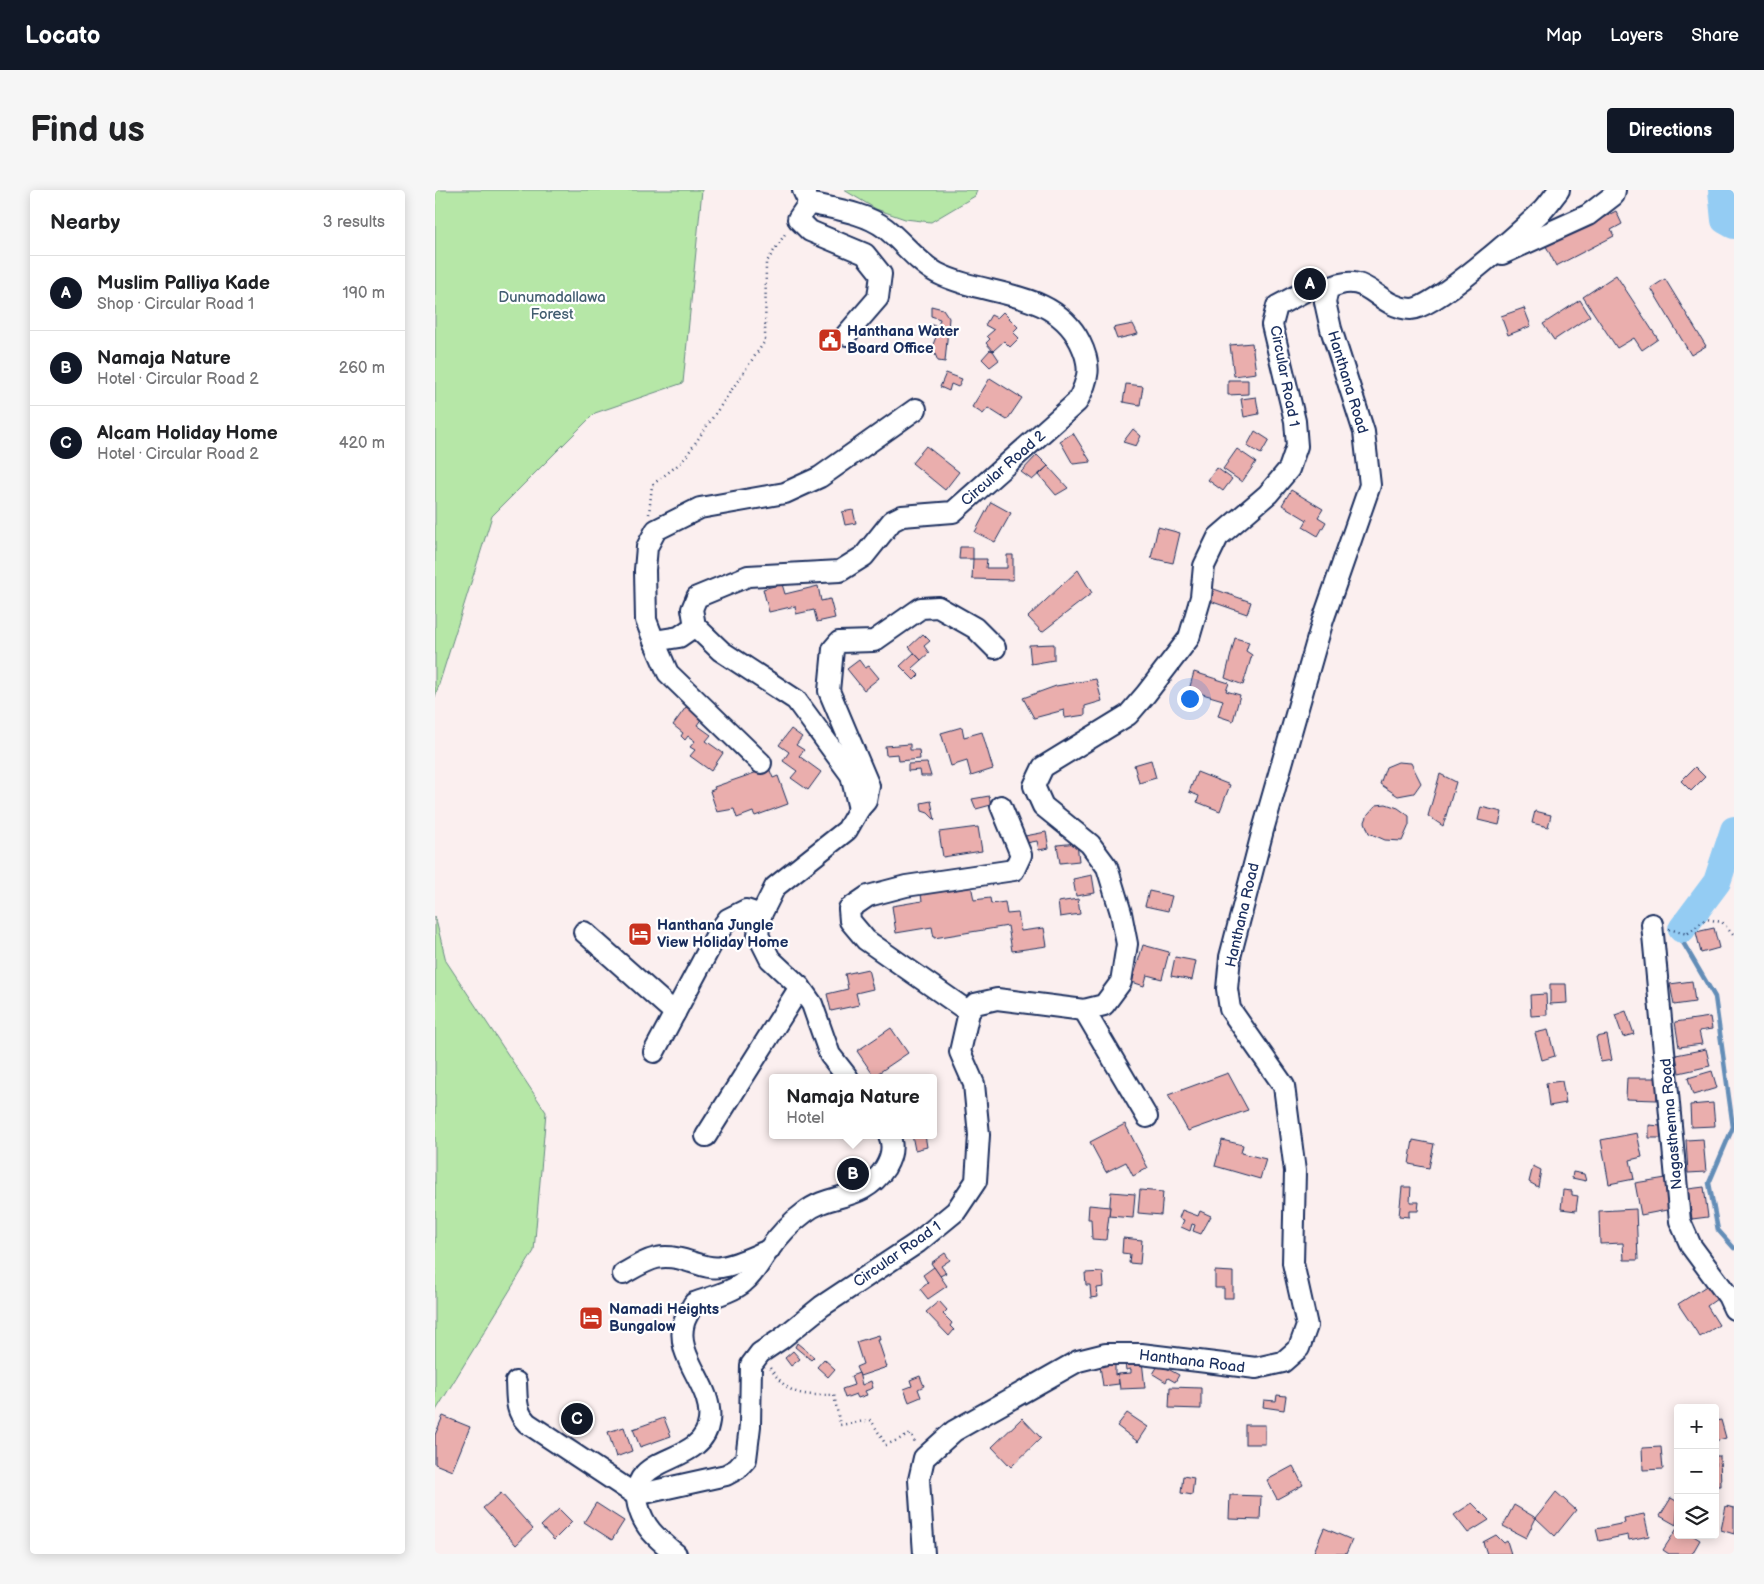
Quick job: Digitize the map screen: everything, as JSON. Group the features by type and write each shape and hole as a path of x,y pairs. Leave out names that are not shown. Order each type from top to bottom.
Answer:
{"street":[{"path":"1327,289 1341,283 1355,282 1397,307 1413,309 1434,300 1481,264 1543,210 1559,190"},
{"path":"1481,264 1588,216 1614,195 1615,190"},
{"path":"803,204 810,231 865,254 881,274 878,298 846,335"},
{"name":"Circular Road 2","path":"695,626 692,609 697,597 717,587 747,576 840,571 865,556 892,521 902,516 953,512 1077,402 1087,383 1088,357 1074,329 1058,314 1023,297 962,283 935,272 883,226 859,215 803,204"},
{"name":"Circular Road 1","path":"760,1353 781,1339 822,1306 917,1243 956,1211 976,1181 979,1135 974,1084 961,1052 969,1012 975,1004 997,999 1084,1010 1104,1005 1121,982 1127,944 1121,913 1107,867 1090,844 1043,806 1034,786 1043,767 1128,715 1146,694 1189,638 1201,597 1204,566 1218,537 1268,494 1289,470 1297,446 1295,422 1272,325 1277,306 1309,289 1327,289"},
{"name":"Hanthana Road","path":"924,1458 954,1431 1077,1360 1106,1354 1141,1354 1256,1368 1283,1362 1299,1348 1307,1326 1293,1263 1295,1171 1284,1086 1230,1009 1227,989 1230,957 1271,802 1323,620 1370,485 1365,432 1331,329 1325,302 1327,289"},
{"path":"761,763 668,673 646,620 645,570 647,547 655,530 700,508 785,493 820,477 916,409"},
{"path":"845,1074 830,1055 812,1004 800,987 770,959 758,935 761,915 775,887 847,830 866,801 869,786 829,691 833,649 839,642 873,641 921,608 938,607 975,628 995,648"},
{"path":"654,642 679,637 695,626 721,651 796,700 851,775 859,809"},
{"path":"969,1012 866,940 850,921 849,909 868,896 906,886 1014,870 1021,855 1001,806"},
{"path":"654,1052 717,934 728,919 746,910 761,915"},
{"name":"Nagasthenna Road","path":"1652,924 1680,1221 1691,1246 1728,1296 1734,1309"},
{"path":"583,932 675,1013"},
{"path":"706,1136 800,987"},
{"path":"1084,1010 1147,1117"},
{"path":"677,1554 652,1535 641,1517 636,1495 639,1480 650,1468 692,1450 704,1438 709,1421 709,1403 684,1346 684,1324 694,1303 743,1283 754,1272 769,1250 805,1211 819,1204 863,1190 878,1179 890,1159 891,1139"},
{"path":"623,1274 651,1258 679,1257 707,1267 721,1267 769,1250"},
{"path":"516,1382 517,1406 520,1416 527,1423 636,1495 726,1475 737,1469 746,1459 750,1426 751,1365 760,1353"},
{"path":"924,1458 919,1480 925,1554"}],"path":[{"path":"655,530 649,514 651,485 683,461 765,341 766,262 803,204"},
{"path":"1652,924 1687,934 1705,919 1722,922 1734,936"},
{"path":"760,1353 780,1382 801,1395 834,1395 840,1424 871,1420 887,1445 911,1434 924,1458"}],"green space":[{"name":"Dunumadallawa Forest","path":"435,190 702,190 683,383 595,413 492,516 435,697"},
{"path":"844,190 977,190 975,196 931,222 905,219 876,209"},
{"path":"435,916 446,961 546,1112 534,1251 435,1412"}],"building":[{"path":"1616,211 1622,224 1611,230 1614,236 1556,266 1546,246"},
{"path":"1616,275 1658,339 1642,350 1634,338 1617,348 1583,297"},
{"path":"1665,279 1706,346 1691,355 1651,288"},
{"path":"1580,300 1590,316 1554,340 1543,324"},
{"path":"931,306 943,309 949,318 945,362 938,361 932,347 936,337 926,333 929,324 938,327 940,319 931,316"},
{"path":"1524,308 1531,326 1508,335 1501,316"},
{"path":"1003,312 1018,327 1013,332 1019,338 1010,347 1004,341 993,351 986,343 990,339 987,336 994,330 985,325 991,315 997,318"},
{"path":"1133,324 1138,334 1117,339 1113,328"},
{"path":"1252,343 1256,373 1234,376 1230,345"},
{"path":"990,350 993,351 999,360 990,367 982,359"},
{"path":"946,373 962,379 958,387 951,384 949,391 940,387"},
{"path":"990,378 1022,398 1007,420 988,408 983,414 972,407"},
{"path":"1228,380 1248,380 1248,394 1228,395"},
{"path":"1126,384 1143,386 1140,405 1123,402"},
{"path":"1256,397 1259,414 1244,417 1241,399"},
{"path":"1133,429 1141,436 1136,446 1123,442"},
{"path":"1255,431 1269,440 1261,454 1247,446"},
{"path":"1073,433 1091,462 1073,464 1060,441"},
{"path":"926,446 959,472 945,490 912,463"},
{"path":"1237,449 1256,462 1242,482 1223,469"},
{"path":"1037,455 1048,466 1032,480 1021,472"},
{"path":"1048,466 1068,488 1056,495 1039,475"},
{"path":"1217,468 1232,479 1223,491 1208,480"},
{"path":"1291,490 1323,509 1318,517 1326,522 1318,536 1303,527 1307,520 1282,505"},
{"path":"991,502 1011,513 995,542 975,532"},
{"path":"853,510 856,523 845,525 842,512"},
{"path":"1158,527 1180,533 1173,563 1151,558"},
{"path":"960,547 973,547 973,559 959,559"},
{"path":"1007,555 1013,555 1013,580 972,579 973,559 987,559 986,568 1007,568"},
{"path":"1078,570 1092,593 1042,632 1028,617"},
{"path":"782,584 785,594 818,586 821,601 830,599 835,618 817,622 814,610 796,614 795,606 769,612 763,589"},
{"path":"1211,588 1251,602 1247,614 1207,600"},
{"path":"923,634 930,641 924,646 929,653 921,660 909,647"},
{"path":"1235,638 1249,642 1246,651 1252,655 1243,685 1225,678"},
{"path":"1054,644 1054,660 1031,664 1029,645"},
{"path":"914,653 921,660 912,668 919,675 914,680 900,666"},
{"path":"859,660 865,668 869,666 879,678 864,690 847,669"},
{"path":"1194,672 1229,683 1226,691 1240,695 1233,721 1218,716 1223,700 1189,690"},
{"path":"1096,679 1102,701 1085,706 1085,715 1065,718 1064,710 1034,718 1023,698 1056,686"},
{"path":"686,707 702,718 697,725 711,735 706,741 723,753 711,771 690,756 695,750 690,747 695,741 688,736 685,740 681,736 683,733 673,725"},
{"path":"962,727 964,737 982,732 993,769 971,776 967,761 951,766 941,733"},
{"path":"791,729 802,737 796,745 804,750 799,756 821,772 808,790 791,778 797,771 783,761 789,752 779,745"},
{"path":"910,744 910,750 919,750 920,759 899,761 898,754 886,755 885,746"},
{"path":"1151,760 1156,778 1139,783 1134,765"},
{"path":"1398,762 1411,763 1421,783 1414,793 1398,796 1380,784 1386,767"},
{"path":"927,763 931,776 921,776 920,770 908,771 908,764"},
{"path":"1695,767 1705,777 1691,791 1681,781"},
{"path":"769,768 773,778 778,776 788,804 755,816 753,812 737,818 734,809 717,812 710,791 715,789 714,787"},
{"path":"1197,772 1230,785 1220,811 1197,802 1199,796 1189,792"},
{"path":"1440,774 1456,782 1443,826 1428,816"},
{"path":"989,796 991,805 976,809 972,799"},
{"path":"931,801 935,820 928,813 922,811 921,803"},
{"path":"1386,804 1398,808 1409,816 1409,825 1402,841 1385,840 1369,833 1365,822 1368,814 1376,805"},
{"path":"1481,807 1502,812 1499,825 1478,820"},
{"path":"1535,811 1551,815 1548,827 1532,823"},
{"path":"978,827 982,851 943,857 939,832"},
{"path":"1046,832 1049,848 1039,850 1037,841 1026,843 1025,836"},
{"path":"1077,843 1079,861 1060,863 1057,845"},
{"path":"1092,875 1095,893 1076,896 1073,879"},
{"path":"970,880 974,900 990,898 991,904 1005,902 1007,914 1018,913 1021,931 1044,928 1047,946 1012,951 1008,926 934,938 932,927 896,933 892,906 922,901 920,888"},
{"path":"1149,891 1172,896 1168,911 1145,906"},
{"path":"1078,899 1080,914 1060,917 1058,902"},
{"path":"1714,928 1719,948 1701,953 1696,932"},
{"path":"1143,945 1169,952 1162,979 1147,975 1144,986 1132,982"},
{"path":"1175,957 1196,961 1192,980 1171,976"},
{"path":"868,969 873,989 856,993 859,1005 831,1011 827,994 848,989 845,974"},
{"path":"1692,981 1695,1002 1674,1005 1670,984"},
{"path":"1550,984 1566,984 1567,1003 1550,1004"},
{"path":"1546,994 1547,1015 1531,1016 1530,995"},
{"path":"1626,1011 1634,1034 1623,1037 1615,1015"},
{"path":"1710,1017 1712,1029 1699,1031 1702,1044 1679,1047 1675,1022"},
{"path":"891,1028 908,1053 877,1074 873,1074 857,1051"},
{"path":"1548,1030 1555,1056 1542,1060 1535,1033"},
{"path":"1607,1035 1612,1060 1601,1062 1596,1037"},
{"path":"1706,1049 1710,1066 1679,1073 1676,1055"},
{"path":"1712,1071 1717,1088 1693,1095 1688,1078"},
{"path":"1228,1073 1248,1110 1188,1131 1168,1095"},
{"path":"1627,1078 1657,1078 1657,1100 1626,1099"},
{"path":"1562,1081 1566,1103 1549,1106 1546,1083"},
{"path":"1713,1103 1715,1126 1691,1127 1690,1105"},
{"path":"1125,1124 1148,1168 1133,1176 1126,1162 1106,1172 1090,1142"},
{"path":"1649,1125 1661,1126 1661,1138 1649,1138"},
{"path":"1637,1133 1642,1157 1630,1160 1634,1179 1609,1184 1601,1140"},
{"path":"913,1139 926,1139 927,1147 915,1150"},
{"path":"1703,1139 1706,1172 1688,1173 1686,1140"},
{"path":"1222,1140 1243,1145 1241,1153 1266,1159 1260,1179 1215,1166"},
{"path":"1413,1140 1434,1144 1429,1168 1409,1164"},
{"path":"1533,1166 1541,1170 1538,1187 1529,1182"},
{"path":"1573,1172 1584,1174 1586,1181 1572,1178"},
{"path":"1666,1178 1672,1209 1641,1215 1635,1183"},
{"path":"1402,1187 1411,1187 1410,1202 1419,1202 1418,1211 1409,1211 1409,1217 1399,1216"},
{"path":"1704,1187 1708,1217 1692,1219 1688,1189"},
{"path":"1140,1190 1163,1192 1161,1215 1138,1213"},
{"path":"1563,1190 1572,1191 1572,1195 1578,1196 1576,1211 1561,1209"},
{"path":"1111,1192 1135,1194 1133,1218 1109,1216"},
{"path":"1089,1205 1110,1207 1106,1240 1092,1239 1091,1219 1088,1219"},
{"path":"1636,1209 1638,1260 1624,1260 1623,1243 1600,1244 1599,1211"},
{"path":"1182,1210 1198,1216 1200,1211 1211,1216 1201,1234 1193,1231 1195,1225 1192,1224 1190,1231 1181,1227 1184,1220 1179,1218"},
{"path":"1123,1238 1142,1240 1140,1264 1129,1263 1130,1254 1122,1253"},
{"path":"945,1253 950,1260 941,1266 946,1273 940,1276 931,1263"},
{"path":"934,1267 947,1286 928,1299 920,1289 928,1283 923,1275"},
{"path":"1215,1271 1233,1272 1233,1298 1224,1298 1224,1288 1215,1288"},
{"path":"1103,1272 1104,1287 1097,1288 1098,1297 1091,1298 1090,1285 1086,1285 1085,1273"},
{"path":"1708,1285 1717,1299 1707,1306 1719,1325 1700,1337 1678,1304"},
{"path":"939,1301 947,1310 943,1314 952,1323 950,1326 954,1330 949,1336 926,1312"},
{"path":"879,1335 880,1340 878,1340 887,1367 860,1376 856,1367 863,1364 856,1342"},
{"path":"797,1343 814,1357 811,1360 795,1347"},
{"path":"793,1351 800,1359 791,1366 785,1358"},
{"path":"1115,1357 1115,1375 1118,1374 1119,1384 1103,1386 1099,1359"},
{"path":"824,1359 835,1369 828,1377 817,1367"},
{"path":"1142,1361 1145,1388 1120,1389 1118,1374 1131,1373 1131,1369 1126,1370 1125,1363"},
{"path":"1159,1364 1179,1375 1175,1382 1168,1378 1166,1382 1153,1374"},
{"path":"859,1373 862,1385 871,1381 873,1388 865,1391 867,1395 858,1398 856,1394 845,1398 842,1389 854,1385 851,1376"},
{"path":"920,1376 924,1386 918,1389 921,1397 909,1402 904,1389 912,1386 910,1380"},
{"path":"1170,1387 1201,1388 1201,1409 1169,1408"},
{"path":"1277,1395 1286,1396 1284,1410 1263,1407 1264,1400 1276,1401"},
{"path":"1127,1413 1148,1427 1138,1442 1117,1426"},
{"path":"443,1416 470,1427 452,1471 435,1464 435,1435"},
{"path":"664,1418 671,1436 640,1447 633,1429"},
{"path":"1022,1418 1041,1438 1011,1467 992,1447"},
{"path":"1719,1420 1721,1420 1726,1438 1719,1440"},
{"path":"1245,1425 1265,1425 1265,1444 1245,1444"},
{"path":"624,1427 632,1451 616,1457 608,1432"},
{"path":"1661,1447 1663,1469 1643,1470 1642,1448"},
{"path":"1719,1456 1720,1456 1721,1486 1719,1486"},
{"path":"1293,1466 1303,1485 1277,1499 1267,1480"},
{"path":"1183,1476 1194,1478 1192,1495 1181,1493"},
{"path":"1556,1492 1576,1510 1555,1536 1536,1518"},
{"path":"501,1493 533,1529 516,1545 483,1508"},
{"path":"1230,1495 1261,1496 1260,1520 1229,1519"},
{"path":"1671,1498 1674,1500 1674,1524 1660,1516"},
{"path":"596,1503 624,1521 612,1540 584,1522"},
{"path":"1472,1503 1489,1520 1468,1533 1454,1515"},
{"path":"1514,1505 1536,1518 1526,1538 1503,1526"},
{"path":"1726,1506 1734,1508 1734,1534 1721,1530"},
{"path":"559,1509 572,1522 554,1540 541,1526"},
{"path":"1644,1514 1649,1536 1629,1540 1628,1535 1599,1541 1596,1529 1625,1523 1624,1518"},
{"path":"1324,1528 1352,1540 1346,1554 1313,1554"},
{"path":"1674,1533 1674,1539 1700,1540 1692,1554 1669,1554 1663,1550"},
{"path":"1496,1535 1504,1543 1507,1541 1511,1554 1487,1554 1483,1542"}],"waterway":[{"path":"1722,190 1725,220 1734,225"},
{"path":"1682,929 1717,882 1734,830"},
{"path":"1681,939 1715,997 1733,1127 1709,1183 1718,1230 1734,1248"}],"place":[{"name":"Muslim Palliya Kade","path":"1310,284"},
{"name":"Hanthana Water Board Office","path":"830,340"},
{"name":"Hanthana Jungle View Holiday Home","path":"640,934"},
{"name":"Namaja Nature","path":"853,1174"},
{"name":"Namadi Heights Bungalow","path":"591,1318"},
{"name":"Alcam Holiday Home","path":"577,1419"}]}
